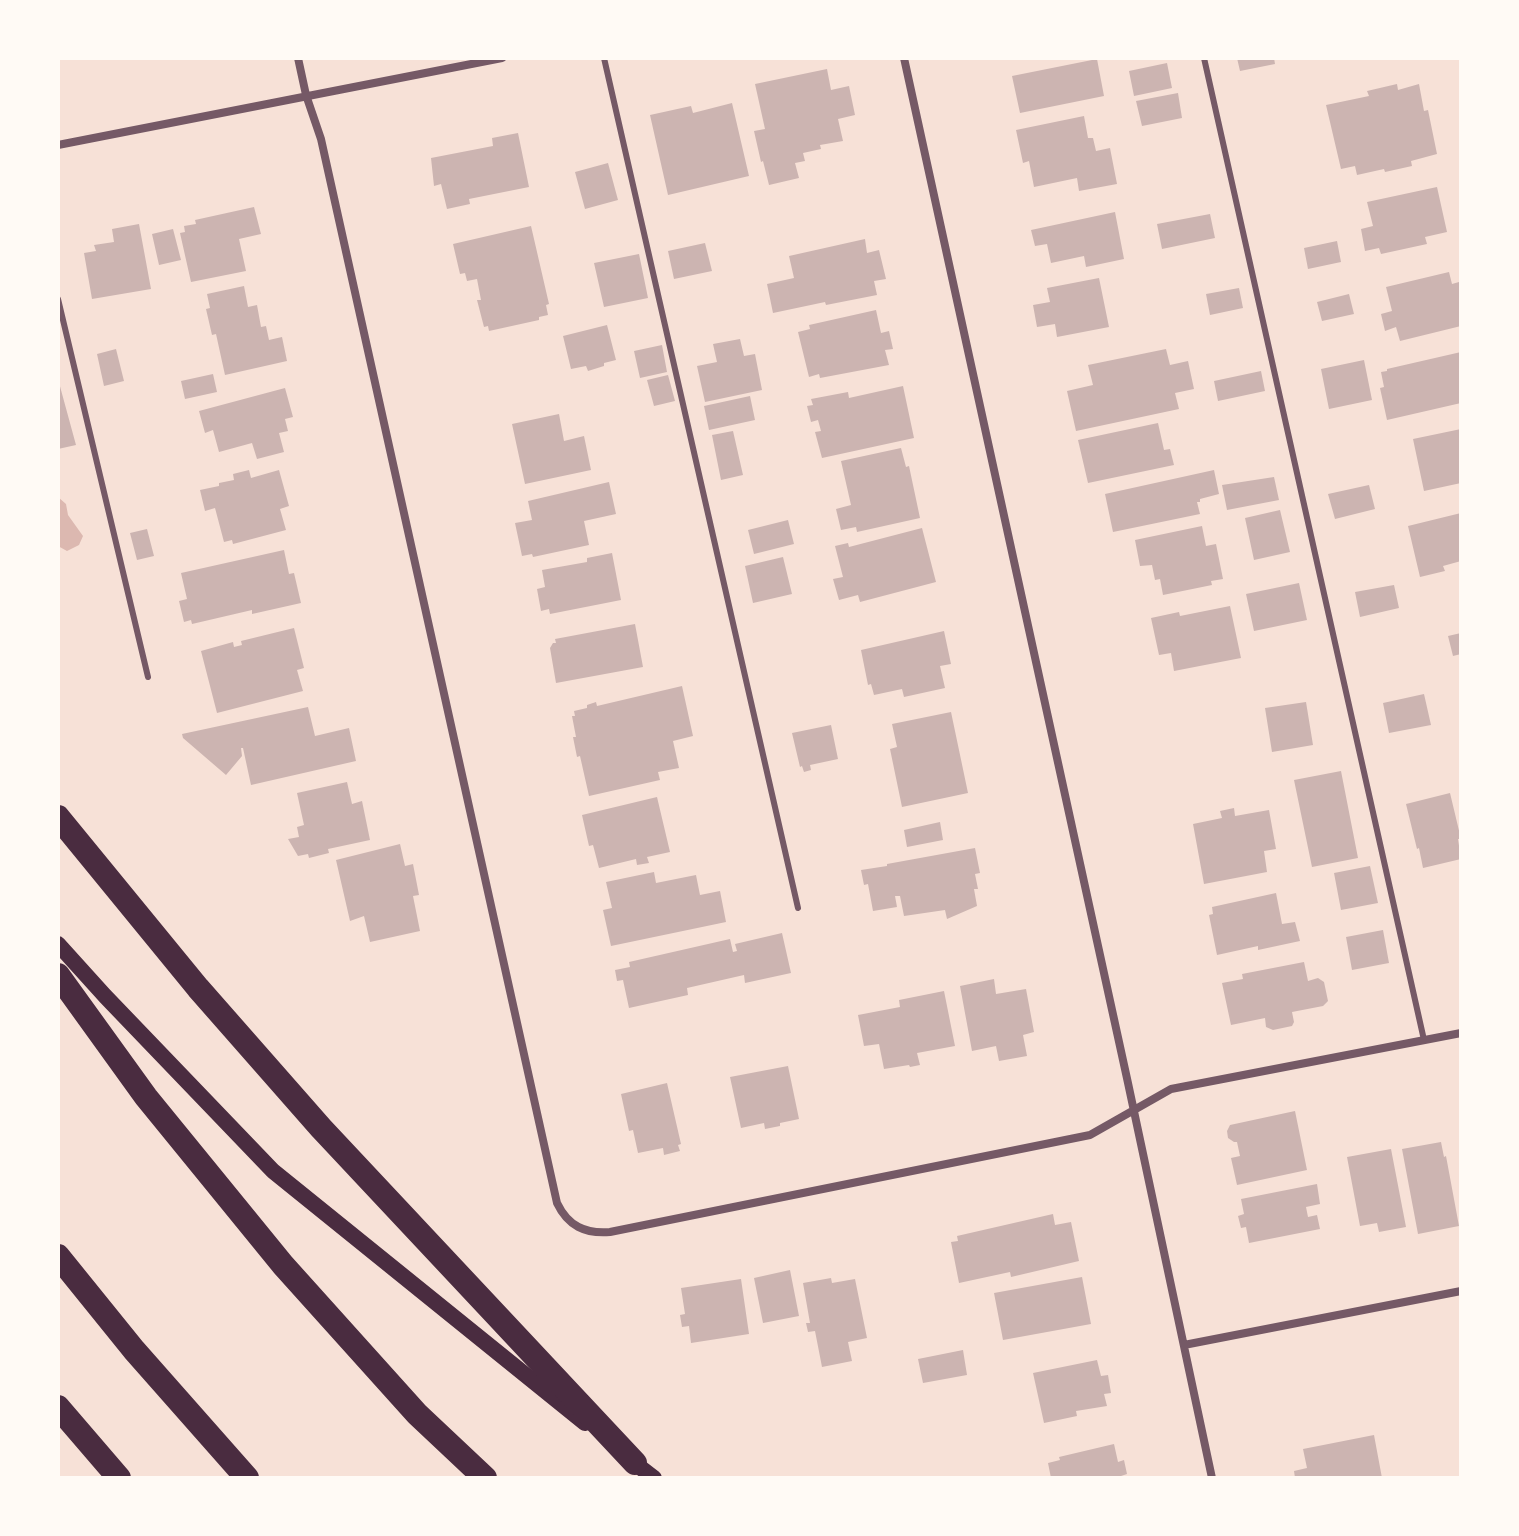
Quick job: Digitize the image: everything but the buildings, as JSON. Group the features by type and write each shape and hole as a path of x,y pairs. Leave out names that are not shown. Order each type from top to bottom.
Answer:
{"highway":[{"path":"58,817 198,988 321,1128 635,1463"},
{"path":"58,975 146,1097 283,1265 417,1414 485,1478"},
{"path":"58,1256 134,1350 247,1478"},
{"path":"58,1407 119,1478"}],"main road":[{"path":"58,944 273,1171 654,1478"}],"street":[{"path":"298,58 306,95 321,139 557,1203 568,1221 587,1232 610,1232 1090,1135 1171,1089 1461,1033"},
{"path":"58,145 502,58"},
{"path":"904,58 1212,1478"},
{"path":"1184,1345 1461,1291"}],"lane":[{"path":"604,58 798,908"},
{"path":"1204,58 1424,1040"},
{"path":"58,299 148,677"}],"shaded area":[{"path":"58,497 66,504 68,515 83,536 79,545 67,551 58,546"}]}
